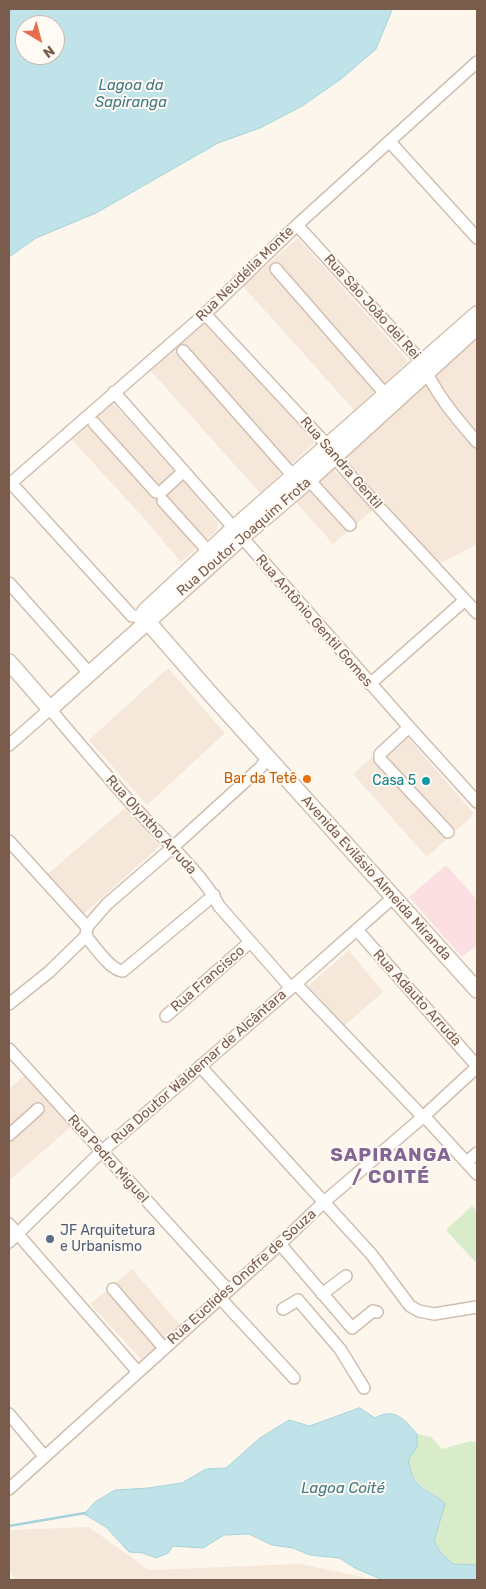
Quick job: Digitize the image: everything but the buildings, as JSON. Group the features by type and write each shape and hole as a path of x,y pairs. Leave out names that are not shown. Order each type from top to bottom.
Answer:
{"street":[{"name":"Rua Neudélia Monte","path":"11,483 205,314 297,225 477,62"},
{"path":"390,142 477,238"},
{"name":"Rua São João del Rei","path":"297,225 424,367 451,412 477,442"},
{"path":"276,269 386,395"},
{"name":"Rua Sandra Gentil","path":"205,314 477,613"},
{"name":"Rua Doutor Joaquim Frota","path":"9,745 47,705 237,533 331,452 424,367 477,314"},
{"name":"Rua Doutor Joaquim Frota","path":"331,452 386,395 477,327"},
{"path":"183,351 301,478 350,525"},
{"name":"Rua Antônio Gentil Gomes","path":"114,392 370,684 477,802"},
{"path":"94,423 156,492 160,493 184,471"},
{"name":"Avenida Evilásio Almeida Miranda","path":"11,483 132,616 144,619 477,990"},
{"path":"163,501 209,552"},
{"name":"Rua Doutor Joaquim Frota","path":"144,619 209,552 237,533"},
{"path":"9,583 87,670"},
{"path":"370,684 465,600"},
{"name":"Rua Olyntho Arruda","path":"9,662 214,895 219,906 250,942 424,1116 477,1174"},
{"path":"409,727 380,754 380,759 448,832"},
{"path":"9,1004 48,972 86,932 107,904 260,768 268,757"},
{"path":"9,841 86,932 111,965 119,971 124,972 214,895"},
{"name":"Rua Doutor Waldemar de Alcântara","path":"13,1238 101,1152 294,986 388,902 392,896"},
{"name":"Rua Adauto Arruda","path":"356,930 477,1067"},
{"name":"Rua Francisco","path":"166,1016 250,942"},
{"name":"Rua Pedro Miguel","path":"9,1049 101,1152 294,1378"},
{"path":"200,1066 372,1255 410,1306 419,1311 434,1314 477,1307"},
{"name":"Rua Euclides Onofre de Souza","path":"9,1489 324,1202 424,1116 477,1067"},
{"path":"9,1135 38,1109"},
{"path":"466,1162 477,1153"},
{"path":"9,1224 13,1238 138,1372"},
{"path":"280,1244 352,1328 373,1311 377,1312"},
{"path":"310,1313 324,1296 346,1276"},
{"path":"113,1289 164,1348"},
{"path":"283,1309 298,1300 340,1349 364,1388"},
{"path":"9,1414 44,1456"}],"shaded area":[{"path":"298,238 408,362 354,410 243,286"},
{"path":"205,322 314,442 260,493 150,370"},
{"path":"477,330 477,544 439,564 336,455"},
{"path":"113,403 218,523 217,530 181,562 141,515 71,439"},
{"path":"333,469 373,510 333,544 295,501"},
{"path":"168,668 225,733 147,805 89,740"},
{"path":"402,730 473,813 471,817 427,857 353,774"},
{"path":"125,808 160,846 80,917 44,877"},
{"path":"446,865 477,900 477,945 462,957 409,897"},
{"path":"349,950 383,992 344,1026 308,986"},
{"path":"27,1073 73,1125 9,1181 9,1089"},
{"path":"132,1269 181,1326 142,1360 90,1304"},
{"path":"89,1527 149,1570 300,1564 377,1580 16,1580 9,1570 9,1530"}],"green space":[{"path":"472,1206 477,1211 477,1264 446,1230"},
{"path":"417,1434 431,1437 442,1449 470,1441 477,1442 477,1565 453,1564 441,1553 434,1541 438,1524 439,1498 418,1483 412,1474 407,1460 417,1447"}],"water":[{"name":"Lagoa da Sapiranga","path":"9,9 392,9 376,49 341,79 302,106 260,128 218,143 96,213 36,238 9,257"},
{"name":"Lagoa Coité","path":"360,1408 375,1418 388,1414 399,1416 417,1434 417,1447 408,1460 412,1473 419,1485 445,1504 434,1541 441,1553 453,1564 477,1565 477,1580 383,1580 357,1569 339,1558 310,1555 293,1548 272,1545 249,1534 224,1535 203,1548 173,1546 168,1553 156,1558 143,1553 129,1552 106,1527 84,1514 95,1502 115,1490 182,1483 206,1469 226,1468 260,1438 289,1420 309,1426"}],"waterway":[{"path":"9,1526 85,1513"}],"place":[{"name":"Bar da Tetê","path":"307,779"},
{"name":"Casa 5","path":"426,781"},
{"name":"JF Arquitetura e Urbanismo","path":"50,1239"}],"district":[{"name":"SAPIRANGA / COITÉ","path":"391,1167"}]}
